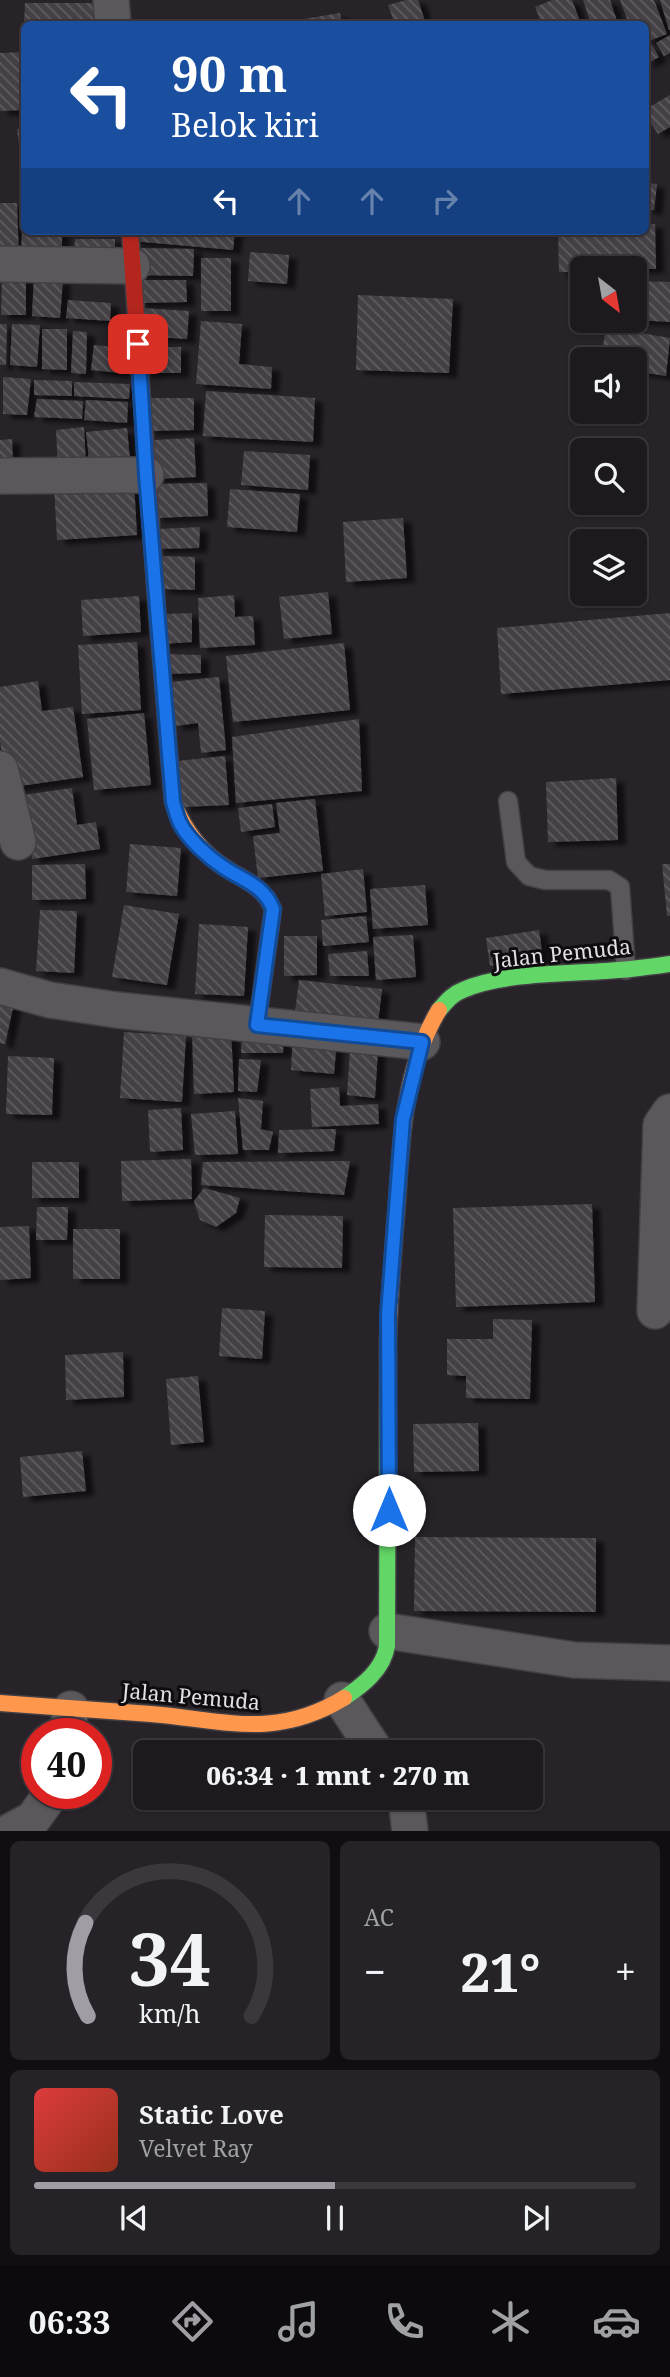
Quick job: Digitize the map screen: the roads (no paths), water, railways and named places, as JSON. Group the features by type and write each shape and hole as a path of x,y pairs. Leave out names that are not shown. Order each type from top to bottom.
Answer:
{"street":[{"path":"111,0 113,21"},
{"path":"130,235 146,475 173,802 181,825 199,847 223,867 248,880 268,898 273,909 257,1025"},
{"path":"0,264 131,266"},
{"path":"0,476 146,475"},
{"path":"0,769 18,842"},
{"name":"Jalan Pemuda","path":"112,1723 281,1723 320,1711 342,1700 369,1679 380,1665 387,1650 388,1314 403,1119 422,1042 437,1014 452,995 466,989 497,980 670,964"},
{"path":"0,986 50,1000 117,1010 422,1042"},
{"path":"655,1311 661,1125 670,1112"},
{"path":"387,1630 574,1660 670,1663"},
{"path":"342,1700 368,1740"},
{"name":"Jalan Pemuda","path":"0,1703 54,1718"},
{"path":"11,1831 33,1819 40,1809"},
{"path":"407,1810 410,1831"}],"lane":[{"path":"508,801 516,862 529,876 545,880 608,880 620,887 626,970"}]}
